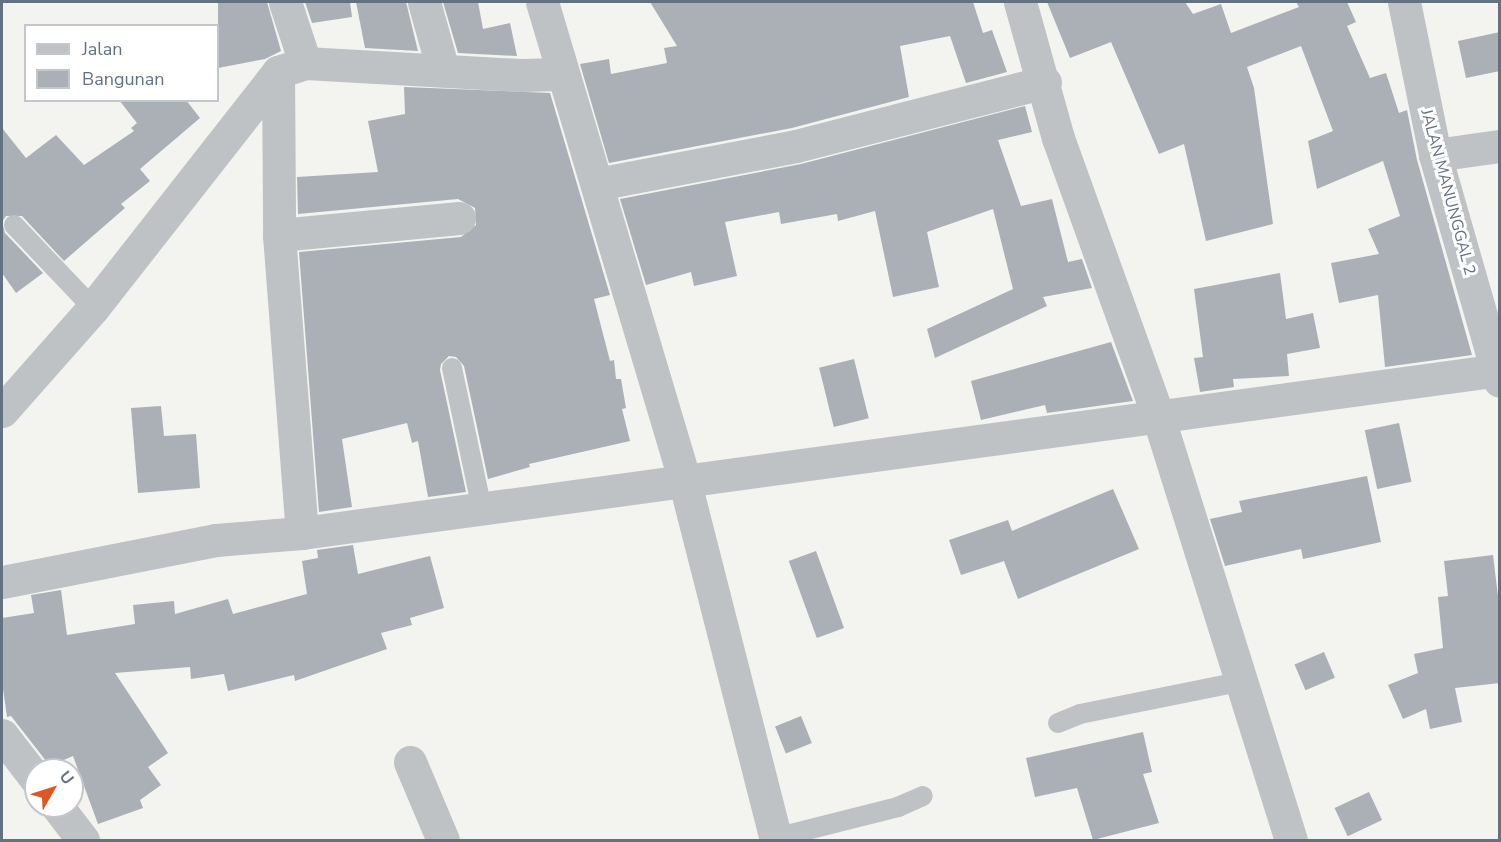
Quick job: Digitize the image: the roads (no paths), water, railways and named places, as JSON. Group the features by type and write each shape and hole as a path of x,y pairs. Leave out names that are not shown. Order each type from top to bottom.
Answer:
{"street":[{"path":"285,2 291,67 279,235 302,533"},
{"path":"424,2 443,70"},
{"path":"542,2 684,479 776,839"},
{"path":"1020,2 1045,82 1058,138 1159,419 1239,682 1291,840"},
{"name":"JALAN MANUNGGAL 2","path":"1404,2 1435,155 1499,374"},
{"path":"291,67 563,74"},
{"path":"2,411 93,308 291,67"},
{"path":"597,184 796,146 1045,82"},
{"path":"1435,155 1500,146"},
{"path":"279,235 459,218"},
{"path":"2,582 216,540 302,533 684,479 1499,374"},
{"path":"2,735 24,763"},
{"path":"410,762 443,840"},
{"path":"66,818 83,840"}],"lane":[{"path":"14,225 93,308"},
{"path":"452,368 482,509"},
{"path":"1058,723 1080,714 1239,682"},
{"path":"776,839 898,807 923,796"}]}
